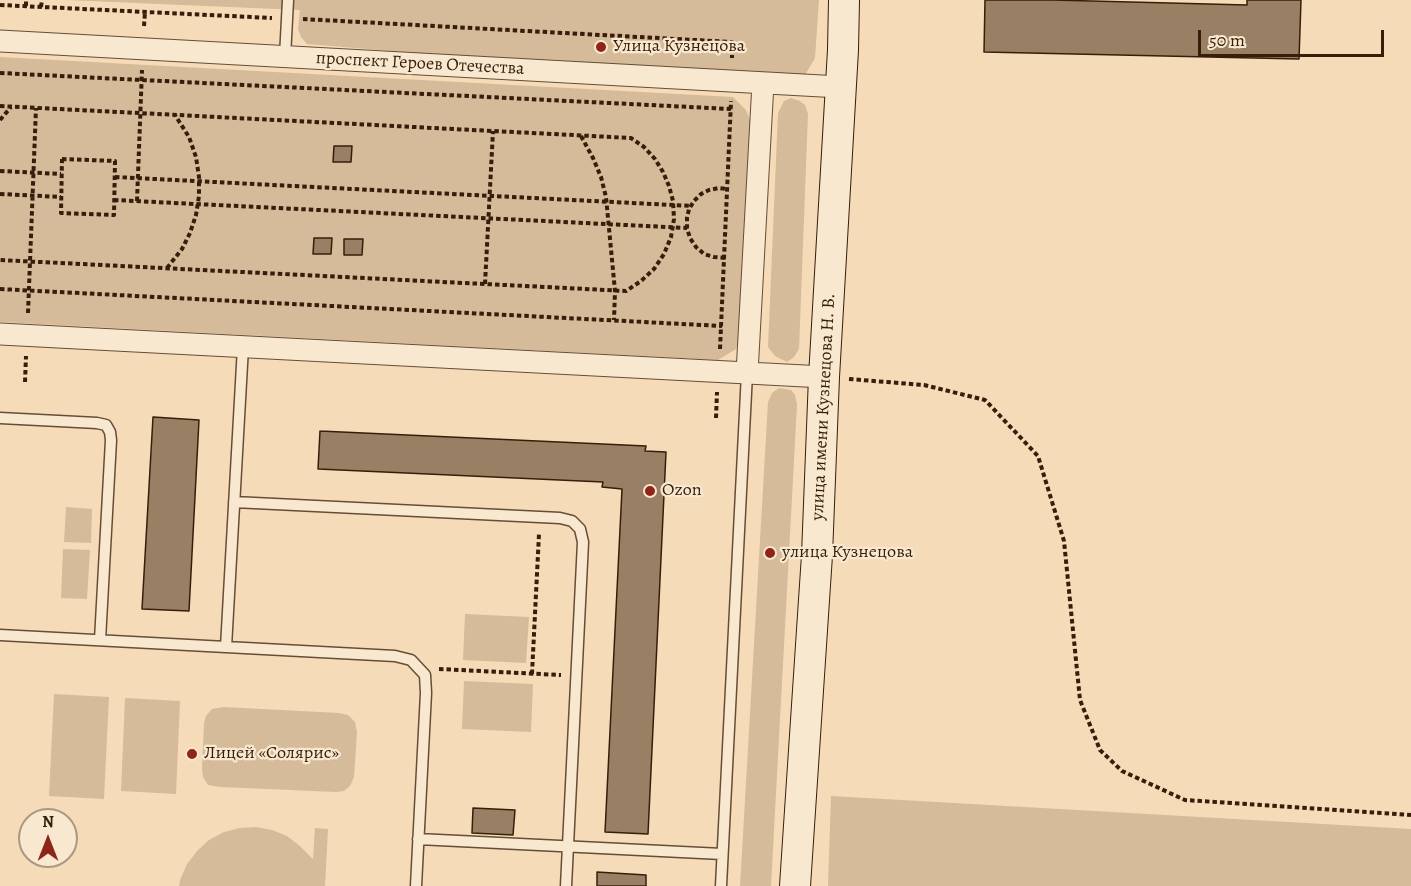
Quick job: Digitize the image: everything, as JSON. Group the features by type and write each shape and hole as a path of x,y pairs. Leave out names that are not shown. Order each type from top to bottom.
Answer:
{"main road":[{"name":"улица имени Кузнецова Н. В.","path":"795,886 817,555 844,0"}],"street":[{"name":"проспект Героев Отечества","path":"0,41 840,87"},
{"path":"747,373 763,83"},
{"path":"0,334 824,377"}],"lane":[{"path":"285,57 288,0"},
{"path":"226,647 243,347"},
{"path":"721,886 747,373"},
{"path":"0,418 97,423 106,425 111,432 100,640"},
{"path":"234,502 560,518 572,521 580,529 583,542 566,886"},
{"path":"0,635 395,656 411,660 425,675 426,693 416,886"},
{"path":"418,839 722,854"}],"path":[{"path":"26,0 26,6"},
{"path":"41,7 42,0"},
{"path":"0,5 732,42 728,189 716,418"},
{"path":"137,201 145,12"},
{"path":"0,73 731,109"},
{"path":"0,106 631,138 644,147 663,172 669,186 674,219 671,237 664,254 641,282 626,291 0,260"},
{"path":"0,120 12,106"},
{"path":"25,382 36,108"},
{"path":"166,269 182,249 190,232 198,204 199,181 196,157 189,137 175,115"},
{"path":"485,284 493,131"},
{"path":"580,136 601,177 606,201 615,291 614,320"},
{"path":"62,159 115,161 115,177 114,215 61,213 62,159"},
{"path":"0,171 61,174"},
{"path":"115,177 692,206"},
{"path":"725,258 704,254 696,247 690,238 687,218 701,194 719,188 728,189"},
{"path":"0,194 61,197"},
{"path":"114,200 687,228"},
{"path":"0,255 6,261"},
{"path":"0,289 722,326"},
{"path":"824,377 924,385 985,400 1038,456 1064,541 1080,700 1101,750 1122,771 1185,800 1411,815"},
{"path":"532,674 540,517"},
{"path":"419,668 576,676"}],"shaded area":[{"path":"66,0 819,0 815,58 799,85 307,44 298,29 300,10"},
{"path":"0,57 733,97 746,110 752,125 743,328 736,349 718,360 0,322"},
{"path":"791,98 805,105 808,114 799,349 787,362 775,356 768,347 778,113 784,101"},
{"path":"779,388 791,390 795,395 797,405 771,886 740,886 768,402 772,393"},
{"path":"66,507 92,509 91,543 64,542"},
{"path":"63,549 90,550 87,599 61,598"},
{"path":"465,614 529,617 526,663 463,660"},
{"path":"464,681 533,684 531,732 462,729"},
{"path":"54,694 109,697 104,799 49,796"},
{"path":"125,698 180,701 176,794 121,791"},
{"path":"223,707 348,715 355,722 357,732 354,777 350,786 344,791 336,792 208,785 203,777 202,769 204,723 212,709"},
{"path":"831,796 1411,829 1411,886 828,886"},
{"path":"256,827 287,836 313,859 315,828 328,829 325,886 179,886 187,864 209,840 224,832"}],"building":[{"path":"985,0 1247,5 1247,0 1301,0 1299,59 984,52"},
{"path":"334,146 352,146 351,162 333,162"},
{"path":"314,238 332,238 331,254 313,254"},
{"path":"344,239 363,239 362,255 344,255"},
{"path":"153,417 199,420 189,611 142,609"},
{"path":"320,431 646,446 645,451 666,452 648,834 605,832 622,489 602,487 603,482 318,469"},
{"path":"473,808 515,810 513,835 472,833"},
{"path":"597,872 646,875 646,886 597,886"}],"place":[{"name":"Улица Кузнецова","path":"601,47"},
{"name":"Ozon","path":"650,491"},
{"name":"улица Кузнецова","path":"770,553"},
{"name":"Лицей «Солярис»","path":"192,754"}]}
